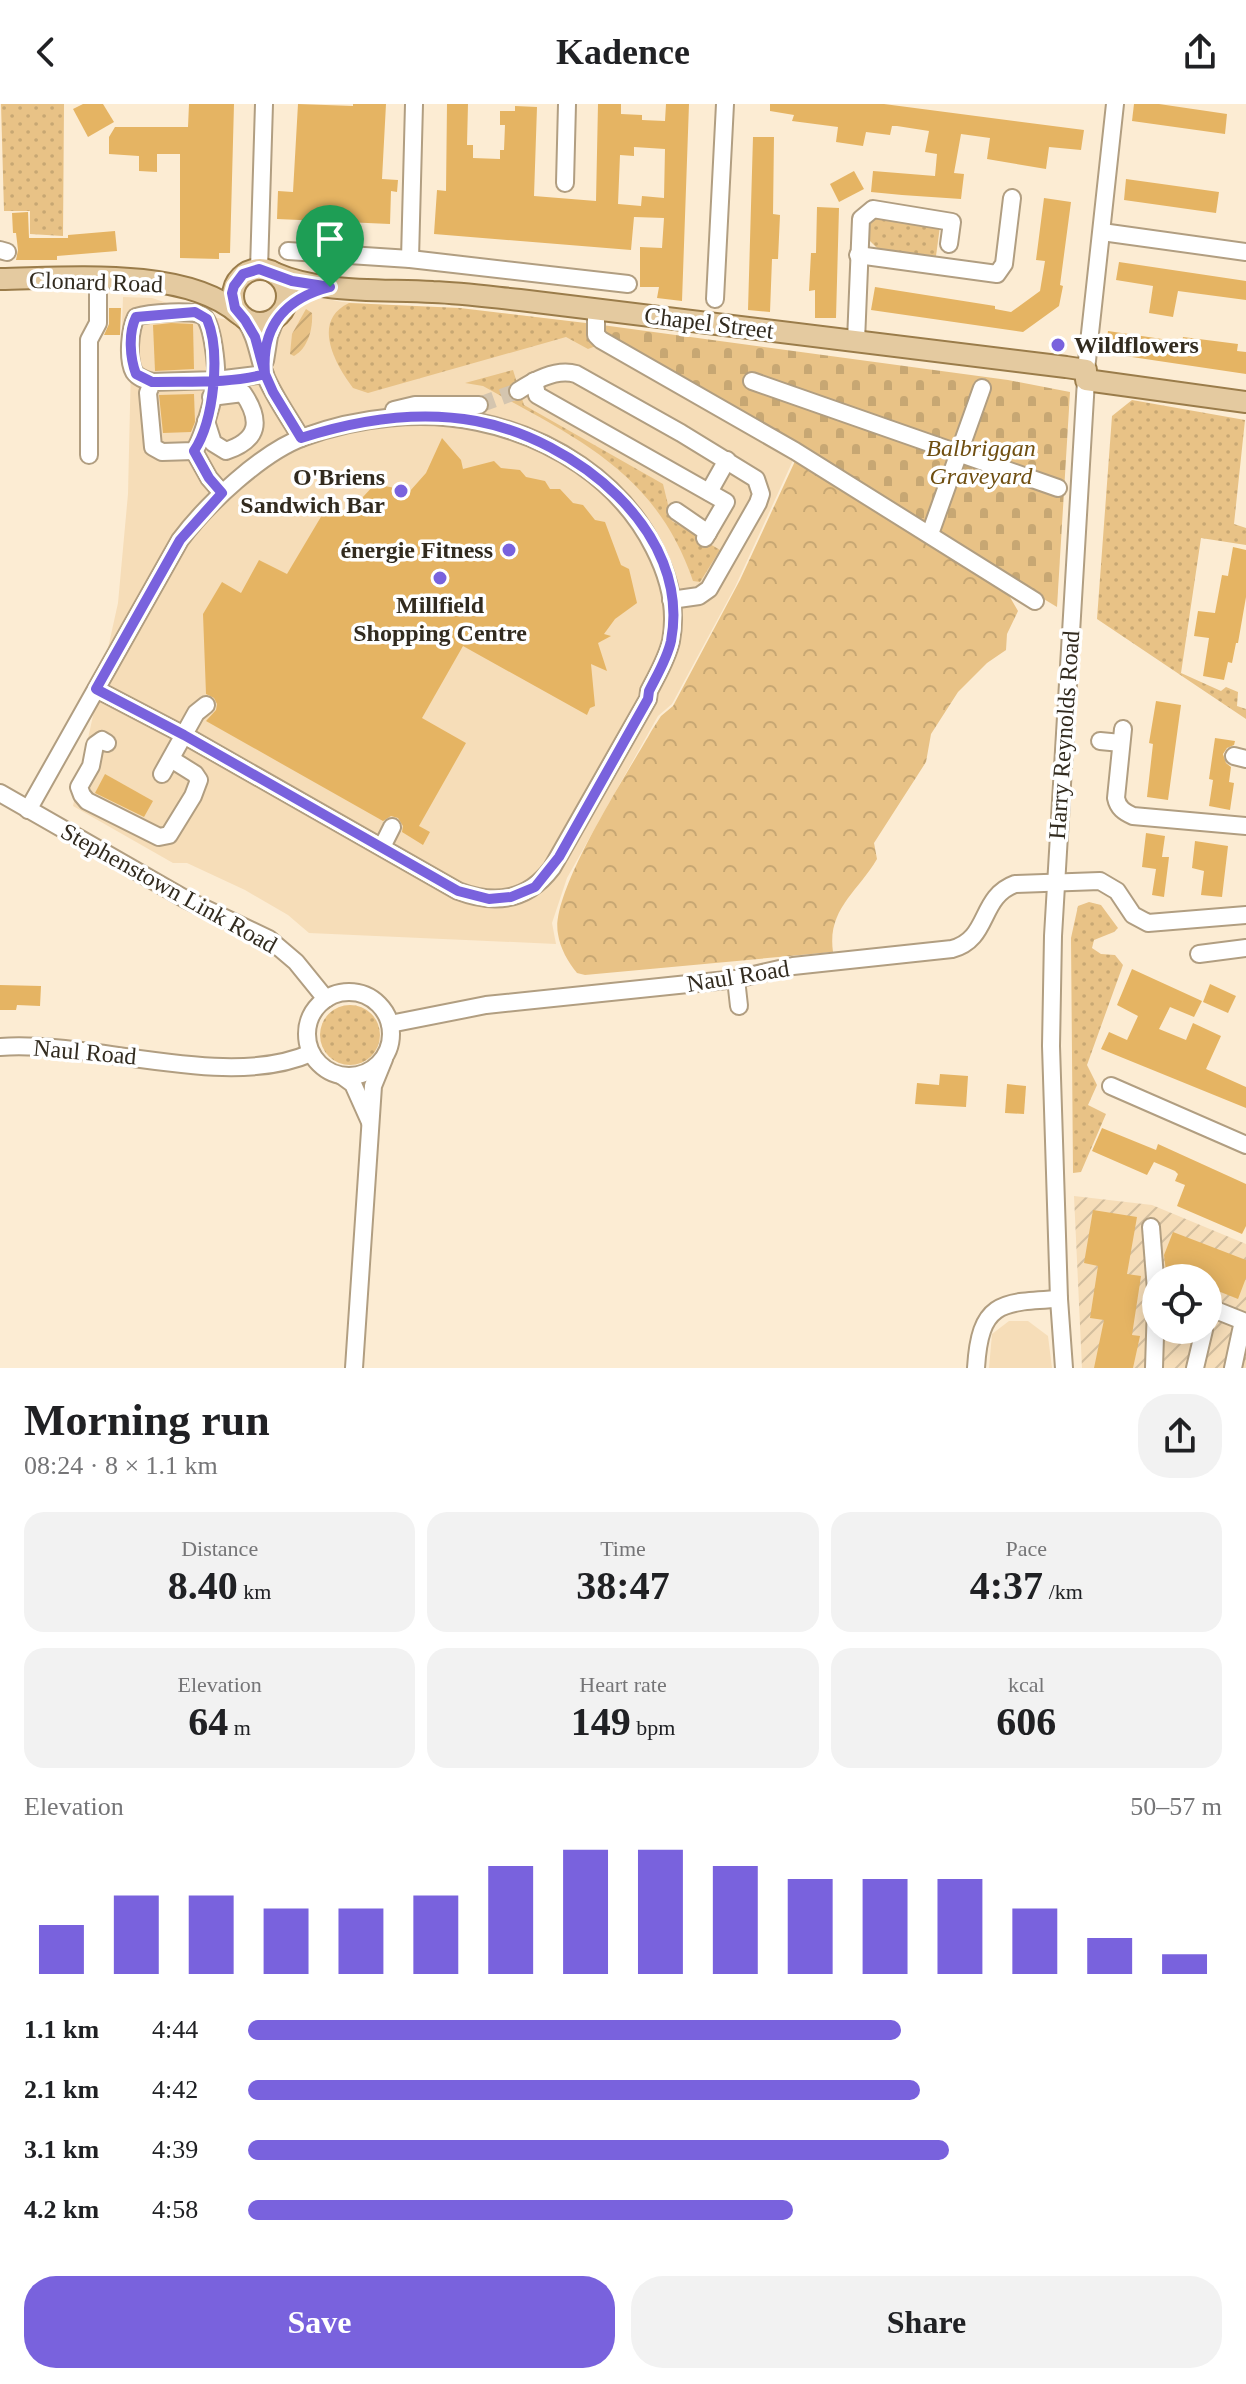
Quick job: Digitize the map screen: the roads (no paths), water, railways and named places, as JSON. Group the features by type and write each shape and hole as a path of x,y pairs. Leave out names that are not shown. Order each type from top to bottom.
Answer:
{"main road":[{"name":"Chapel Street","path":"259,272 330,287 442,292 856,341 1246,402"},
{"name":"Clonard Road","path":"0,279 98,278 193,288 228,283 259,272"},
{"path":"259,272 281,279 287,296 279,316 263,323 242,317 232,301 234,286 259,272"},
{"name":"Chapel Street","path":"279,316 311,292 330,287"},
{"name":"Clonard Road","path":"193,288 227,304 242,317"}],"street":[{"path":"259,272 264,104"},
{"path":"410,259 414,104"},
{"path":"565,183 567,104"},
{"path":"715,299 725,104"},
{"name":"Harry Reynolds Road","path":"1064,1368 1051,1046 1054,882 1086,375 1115,104"},
{"path":"858,255 997,274 1004,264 1012,198"},
{"path":"856,341 860,222 873,209 952,222 949,244"},
{"path":"1102,232 1246,252"},
{"path":"288,251 410,259 628,284"},
{"path":"89,455 89,340 98,323 98,278"},
{"path":"596,309 596,335 607,344 795,451 1035,601"},
{"path":"194,451 202,440 216,380 211,327 207,319 195,312 136,317 132,327 131,359 134,371 152,382 216,380 264,372"},
{"path":"264,372 269,336 279,316"},
{"path":"242,317 255,337 264,372 301,438"},
{"path":"518,391 534,381 570,372 576,374 756,479 761,494 758,503 709,589 699,596 671,600"},
{"path":"534,381 537,395 726,502 707,535 676,511"},
{"path":"752,381 1058,488"},
{"path":"152,382 148,393 153,447 162,452 194,451"},
{"path":"930,534 982,388"},
{"path":"206,420 213,443 226,451 248,440 255,428 243,393 211,397"},
{"path":"380,420 399,407 479,405"},
{"path":"28,810 96,689 180,540 222,493 250,470 301,438 380,420 419,416 477,421 521,434 556,450 601,481 631,510 659,557 668,579 673,613 670,645 648,699 559,857 535,887 511,897 475,897 458,891 184,735 96,689"},
{"path":"194,451 209,478 222,493"},
{"path":"709,492 727,460"},
{"path":"162,774 196,713 206,705"},
{"path":"1100,741 1122,736 1116,798 1123,811 1133,816 1246,826"},
{"path":"107,743 102,740 95,745 91,766 79,787 82,795 87,801 159,837 169,835 199,780 171,759"},
{"name":"Stephenstown Link Road","path":"0,793 187,900 269,939 296,962 326,999"},
{"path":"382,847 392,827"},
{"path":"1054,882 1100,881 1117,891 1133,915 1148,923 1246,915"},
{"name":"Naul Road","path":"390,1024 486,1005 736,979 793,966 959,947 973,939 996,895 1004,888 1015,884 1054,882"},
{"path":"1199,954 1246,948"},
{"path":"736,979 739,1006"},
{"path":"354,1368 371,1123 374,1078 389,1048 390,1024 379,1004 359,993 336,994 318,1005 308,1023 311,1053 324,1068 353,1084 371,1123"},
{"name":"Naul Road","path":"0,1047 53,1047 207,1066 295,1060 311,1053"},
{"path":"342,1076 365,1074 384,1059"},
{"path":"1111,1086 1246,1145"},
{"path":"1151,1227 1154,1264"},
{"path":"976,1368 982,1326 991,1315 1002,1306 1016,1301 1059,1299"},
{"path":"1222,1312 1244,1316 1233,1368"},
{"path":"1154,1368 1155,1344"},
{"path":"1195,1368 1201,1344"}],"tunnel":[{"path":"479,405 518,391"}],"place":[{"name":"Wildflowers","path":"1058,345"},
{"name":"O'Briens Sandwich Bar","path":"401,491"},
{"name":"énergie Fitness","path":"509,550"},
{"name":"Millfield Shopping Centre","path":"440,578"}],"park label":[{"name":"Balbriggan Graveyard","path":"981,462"}]}
